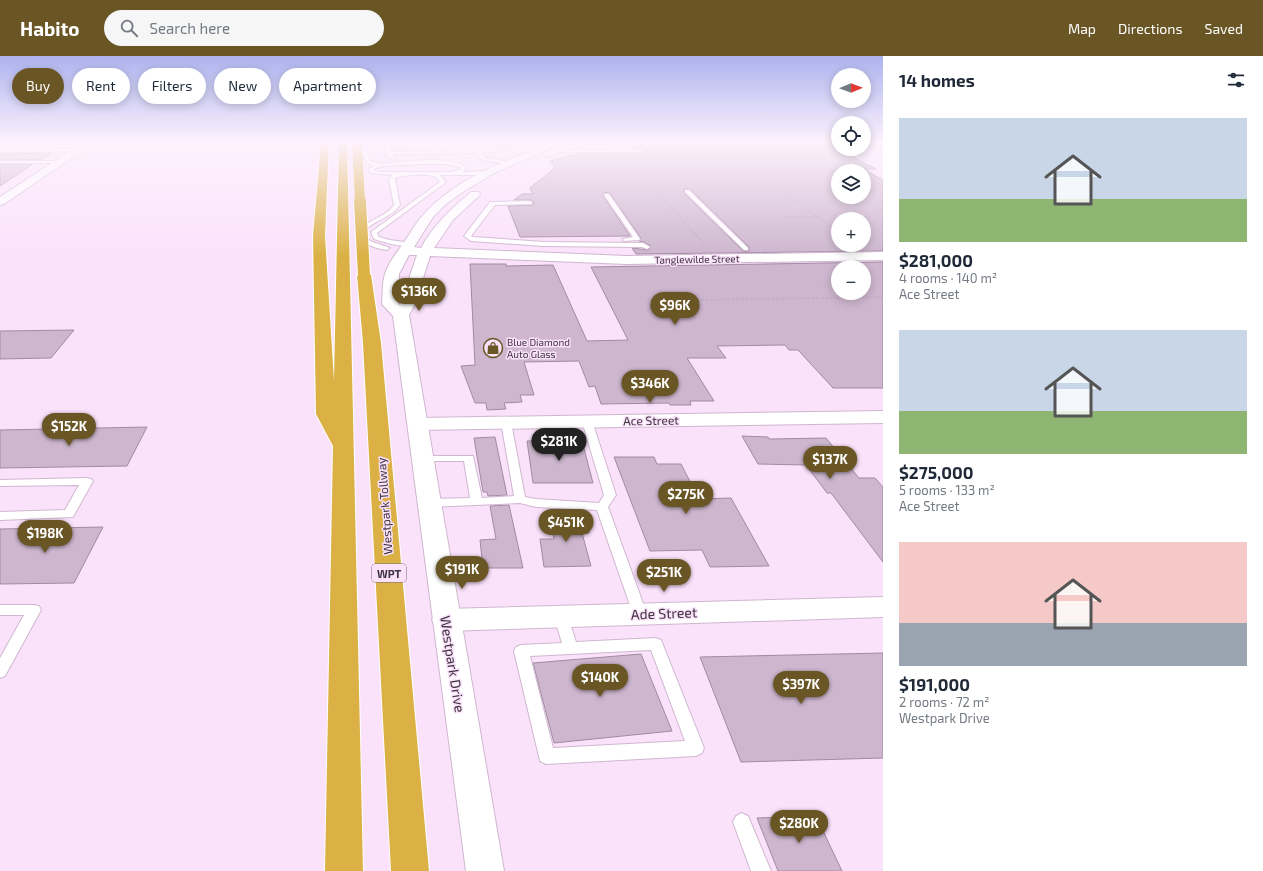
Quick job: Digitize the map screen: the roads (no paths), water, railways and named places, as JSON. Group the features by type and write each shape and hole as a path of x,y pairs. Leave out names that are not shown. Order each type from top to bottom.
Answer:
{"highway":[{"path":"323,180 319,236 326,414 342,446"},
{"path":"342,180 344,871"},
{"name":"Westpark Tollway","path":"359,180 364,274 372,343 410,871"}],"main road":[{"path":"0,202 33,180"},
{"name":"Westpark Drive","path":"476,180 447,198 430,214 407,247 393,273 390,304 401,315 405,350 418,424 446,620 485,871"},
{"name":"Westpark Drive","path":"401,315 406,309 415,277 426,249 445,222 466,201 496,180"},
{"path":"447,198 466,201"},
{"name":"Tanglewilde Street","path":"407,247 482,255 626,260 883,256"},
{"name":"Ace Street","path":"418,424 883,417"},
{"name":"Ade Street","path":"446,620 883,607"}],"lane":[{"path":"393,180 397,205 392,212 366,226 360,233 364,240 371,245 407,247"},
{"path":"407,247 376,238 374,232 443,182 441,180"},
{"path":"687,191 746,249"},
{"path":"575,245 595,241 637,239 607,194"},
{"path":"530,203 492,204 467,236 471,239 575,245 643,245 647,247"},
{"path":"588,421 610,495 602,507"},
{"path":"506,422 520,500"},
{"path":"423,459 469,458 477,502"},
{"path":"0,483 87,481 69,514 0,516"},
{"path":"429,503 520,500 536,503 602,507"},
{"path":"602,507 640,614"},
{"path":"0,610 34,610 0,672"},
{"path":"561,617 571,648"},
{"path":"656,644 696,748 546,756 521,651 571,648 656,644"},
{"path":"742,822 761,871"}],"place":[{"name":"Blue Diamond Auto Glass","path":"493,348"}]}
